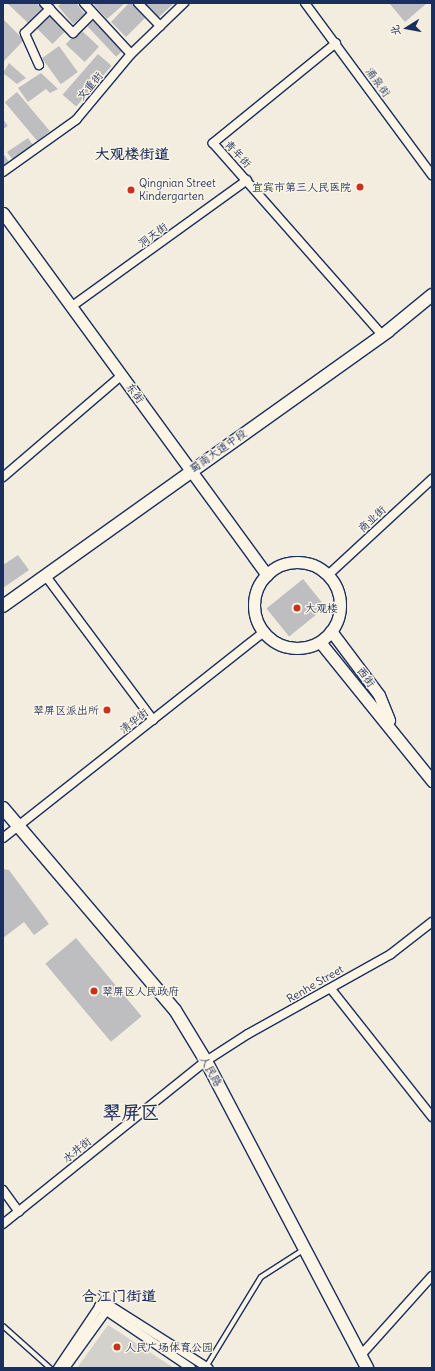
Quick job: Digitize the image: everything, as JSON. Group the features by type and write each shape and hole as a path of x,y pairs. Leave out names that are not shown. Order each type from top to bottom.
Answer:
{"main road":[{"name":"东街","path":"3,213 71,307 192,468 267,575"},
{"name":"蜀南大道中段","path":"3,606 192,468 382,335 432,295"},
{"path":"291,562 306,563 328,575 339,595 340,610 331,631 320,642 300,648 280,645 264,632 254,605 267,575 291,562"},
{"name":"西街","path":"331,631 379,695 392,728"},
{"name":"西街","path":"320,642 392,728 432,780"},
{"name":"人民路","path":"3,808 175,1010 206,1061 368,1368"}],"street":[{"path":"84,3 131,54"},
{"path":"138,3 160,26"},
{"name":"文重街","path":"3,172 76,120 131,54 184,3"},
{"name":"涌泉街","path":"305,3 432,175"},
{"path":"40,65 25,33 47,6 73,33 93,13"},
{"name":"青年街","path":"336,43 213,143 382,335"},
{"name":"洞天街","path":"71,307 247,180"},
{"path":"4,475 122,375"},
{"name":"商业街","path":"328,575 432,479"},
{"path":"45,575 153,720"},
{"name":"清华街","path":"3,838 264,632"},
{"name":"Renhe Street","path":"206,1061 248,1034 331,989 390,954 432,922"},
{"path":"331,989 432,1117"},
{"name":"水井街","path":"3,1224 206,1061"},
{"path":"3,1190 19,1212"},
{"path":"361,1355 432,1276"},
{"path":"105,1307 206,1368"},
{"path":"58,1368 105,1307"},
{"path":"65,1368 105,1307"},
{"path":"105,1307 191,1368"}],"lane":[{"path":"206,1368 261,1277 305,1249"},
{"path":"3,1326 50,1368"}],"shaded area":[{"name":"人民广场体育公园","path":"108,1325 174,1368 77,1368"}],"building":[{"path":"7,3 36,3 43,9 29,24"},
{"path":"62,3 76,3 85,14 73,24 58,6"},
{"path":"97,3 124,4 107,19 94,5"},
{"path":"129,3 136,3 148,15 126,37 111,22"},
{"path":"143,3 174,3 158,18"},
{"path":"389,3 427,3 405,22"},
{"path":"49,15 65,31 53,44 36,28"},
{"path":"3,19 24,40 3,62"},
{"path":"94,20 123,51 116,57 87,26"},
{"path":"80,29 99,47 85,62 66,44"},
{"path":"59,46 78,72 61,84 42,58"},
{"path":"98,54 112,66 76,107 63,95"},
{"path":"9,63 26,78 17,84 3,73"},
{"path":"41,73 58,89 50,93 46,89 28,102 18,88"},
{"path":"17,92 50,131 38,141 5,102"},
{"path":"3,119 8,126 3,129"},
{"path":"28,138 33,145 13,160 7,152"},
{"path":"3,153 9,162 3,166"},
{"path":"18,555 29,570 3,588 3,565"},
{"name":"大观楼","path":"303,579 326,607 289,637 266,609"},
{"path":"3,869 9,870 49,924 34,935 24,922 3,938"},
{"name":"翠屏区人民政府","path":"76,938 142,1016 111,1042 45,964"}],"place":[{"name":"宜宾市第三人民医院","path":"360,187"},
{"name":"Qingnian Street Kindergarten","path":"131,190"},
{"name":"大观楼","path":"297,608"},
{"name":"翠屏区派出所","path":"107,710"},
{"name":"翠屏区人民政府","path":"94,991"},
{"name":"人民广场体育公园","path":"117,1347"}],"district":[{"name":"大观楼街道","path":"132,154"},
{"name":"翠屏区","path":"131,1113"},
{"name":"合江门街道","path":"119,1296"}]}
